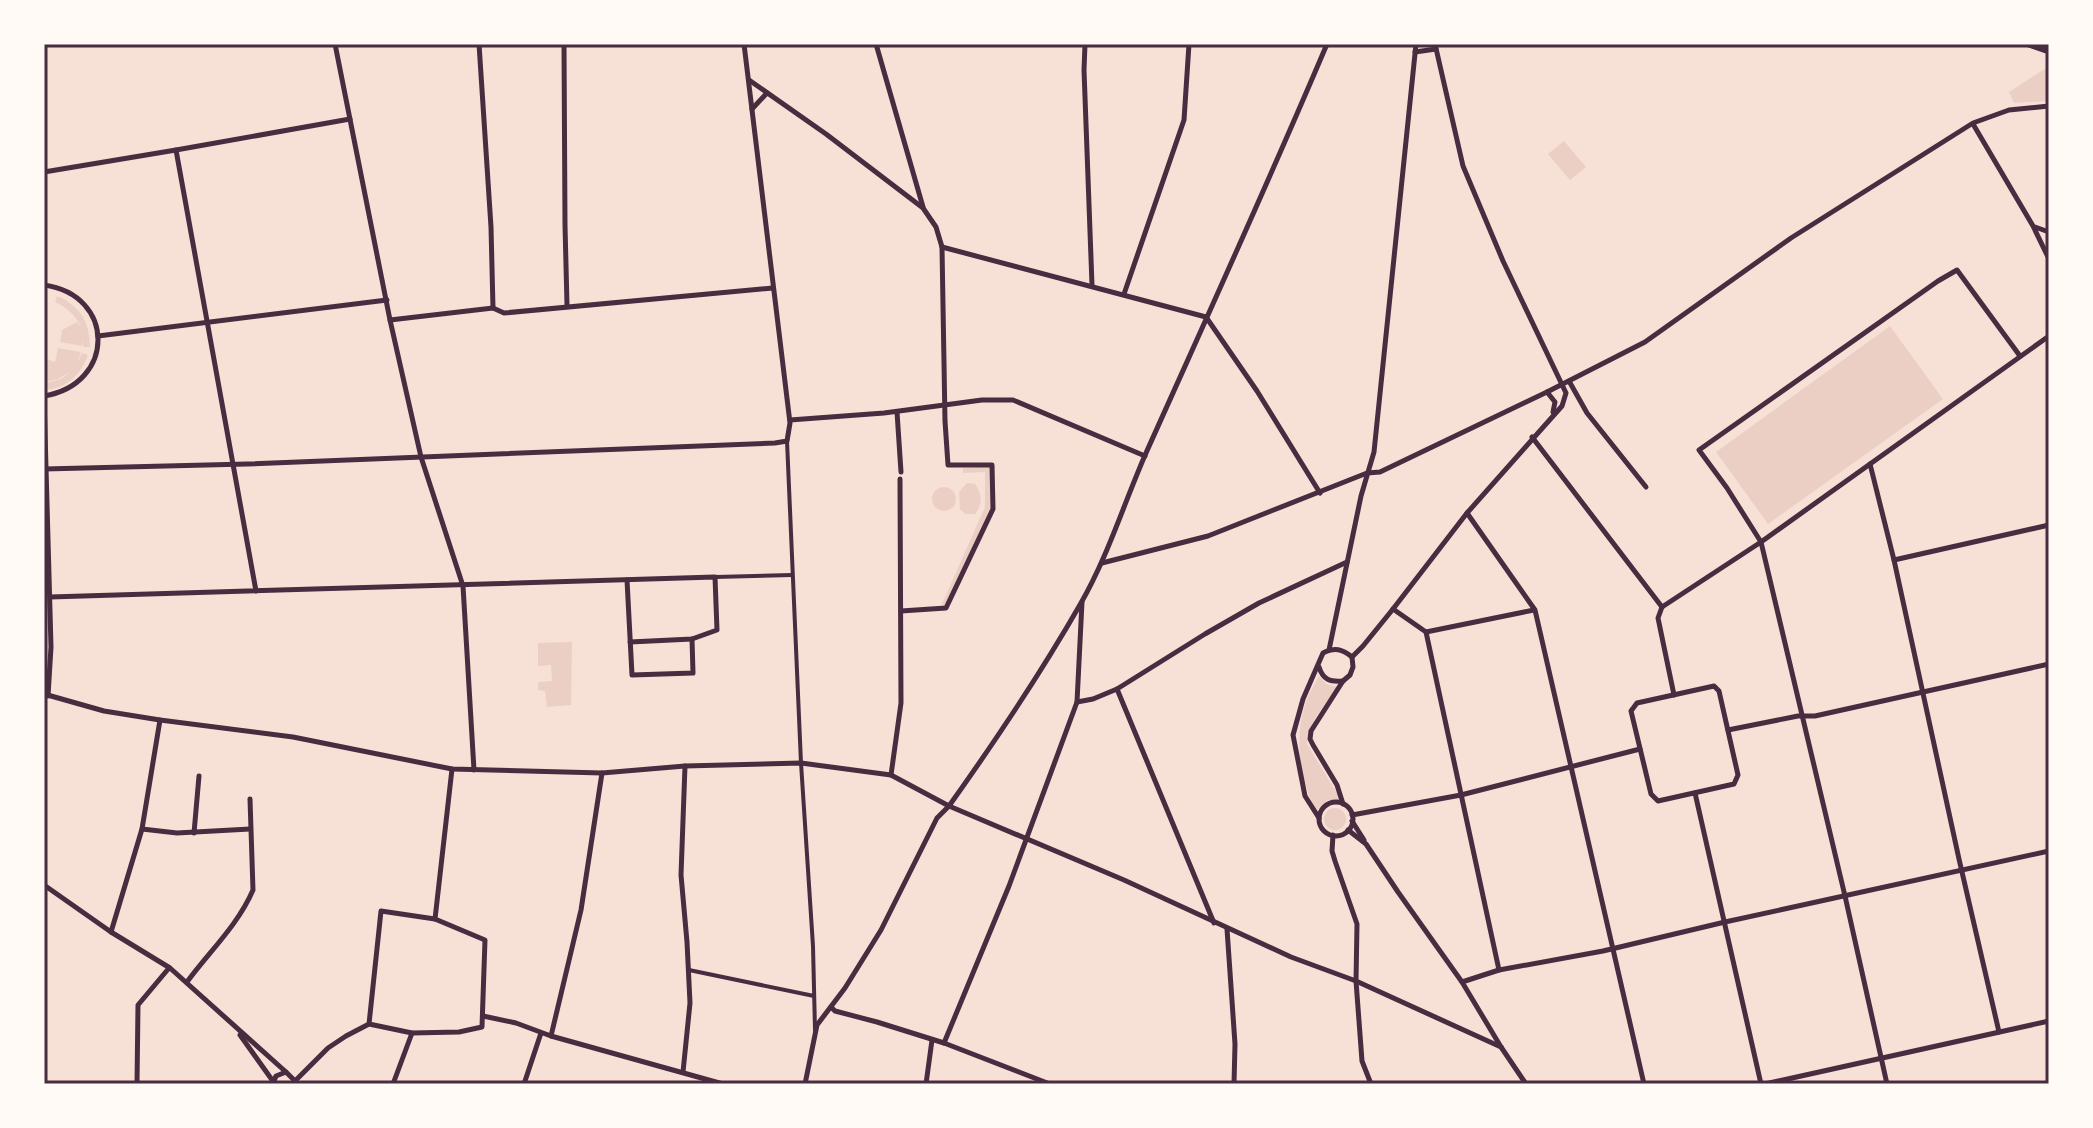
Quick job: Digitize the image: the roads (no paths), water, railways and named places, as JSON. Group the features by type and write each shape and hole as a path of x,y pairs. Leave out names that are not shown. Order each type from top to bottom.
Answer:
{"main road":[{"path":"2029,44 2049,51"}],"street":[{"path":"335,44 390,320 421,457 463,586 474,770"},
{"path":"479,44 493,308"},
{"path":"564,44 567,305"},
{"path":"744,44 790,420 787,441 792,575 812,922 815,1030 805,1084"},
{"path":"876,44 923,208"},
{"path":"1085,44 1092,285"},
{"path":"1124,294 1184,120 1189,44"},
{"path":"815,1030 881,930 937,818 949,806 1016,710 1082,601 1327,44"},
{"path":"1352,818 1348,830 1341,834 1333,835 1321,827 1305,796 1293,735 1303,699 1326,651 1374,452 1416,44"},
{"path":"1415,52 1436,47 1463,166 1503,261 1565,383 1646,487"},
{"path":"749,80 923,208 936,227 942,247 948,465 992,465 993,509 946,608 901,611"},
{"path":"752,109 767,93"},
{"path":"1101,563 1208,536 1367,473 1380,472 1547,392 1645,342 1791,238 1973,123 2009,110 2049,106"},
{"path":"44,172 350,119"},
{"path":"1973,123 2049,259"},
{"path":"176,150 256,591"},
{"path":"2033,226 2049,232"},
{"path":"942,247 1206,317 1320,493"},
{"path":"1887,1084 1804,716 1761,542 1699,450 1957,270 2020,356"},
{"path":"44,285 76,296 95,321 98,336 97,351 84,377 73,387 44,396 51,647 46,695 104,711 293,737 452,769 602,773 685,766 801,763 891,775 949,806 1124,880 1291,957 1356,981 1501,1047"},
{"path":"390,320 493,308 504,313 773,288"},
{"path":"98,336 387,300"},
{"path":"1674,695 1658,618 1662,607 1761,542 2049,336"},
{"path":"1352,657 1467,513 1564,402 1565,383"},
{"path":"1547,392 1555,402 1551,417"},
{"path":"790,420 897,412 982,400 1013,400 1145,456"},
{"path":"891,775 901,703 897,412"},
{"path":"1532,437 1662,607"},
{"path":"45,469 234,465 787,441"},
{"path":"1870,464 1999,1032"},
{"path":"1347,482 1356,486 1361,496"},
{"path":"1467,513 1535,610 1644,1084"},
{"path":"1894,560 2049,525"},
{"path":"1107,547 1119,558"},
{"path":"1077,702 1117,689 1259,603 1347,562"},
{"path":"50,597 792,575"},
{"path":"630,642 692,639 717,630 715,577"},
{"path":"627,580 632,675 693,673 692,639"},
{"path":"944,1043 1077,702 1082,601"},
{"path":"1393,609 1426,632 1499,970"},
{"path":"1426,632 1535,610"},
{"path":"1326,651 1341,649 1352,657 1353,667 1311,731 1310,739 1337,785 1343,804"},
{"path":"1728,730 1798,716 1815,716 2049,664"},
{"path":"1319,666 1326,679 1343,681"},
{"path":"1714,686 1719,691 1728,730 1738,775 1734,784 1658,801 1651,794 1631,711 1637,703 1714,686"},
{"path":"1117,689 1214,923"},
{"path":"111,932 142,829 160,720"},
{"path":"1352,818 1461,795 1640,749"},
{"path":"683,1072 690,1003 681,875 685,766"},
{"path":"435,919 452,769"},
{"path":"551,1036 581,910 602,773"},
{"path":"194,833 199,776"},
{"path":"1695,793 1763,1084 2049,1021"},
{"path":"187,982 235,922 253,890 250,799"},
{"path":"1319,818 1327,804 1338,802 1350,811 1366,844 1462,982 1526,1084"},
{"path":"142,829 194,833 250,829"},
{"path":"1348,830 1366,844"},
{"path":"1333,835 1332,851 1357,924 1356,981 1362,1061 1371,1084"},
{"path":"1462,982 1499,970 1613,949 2049,851"},
{"path":"44,885 170,968 298,1083 328,1048 369,1024 412,1033 459,1032 482,1027 485,940 435,919 381,911 369,1024"},
{"path":"1227,929 1235,1044 1234,1084"},
{"path":"137,1084 138,1005 170,968"},
{"path":"689,970 814,996"},
{"path":"831,1007 835,1011 944,1043 1050,1084"},
{"path":"483,1016 723,1084"},
{"path":"235,1027 274,1083"},
{"path":"393,1084 412,1033"},
{"path":"524,1084 541,1033"},
{"path":"926,1084 932,1040"},
{"path":"274,1083 276,1076 286,1072"}]}
